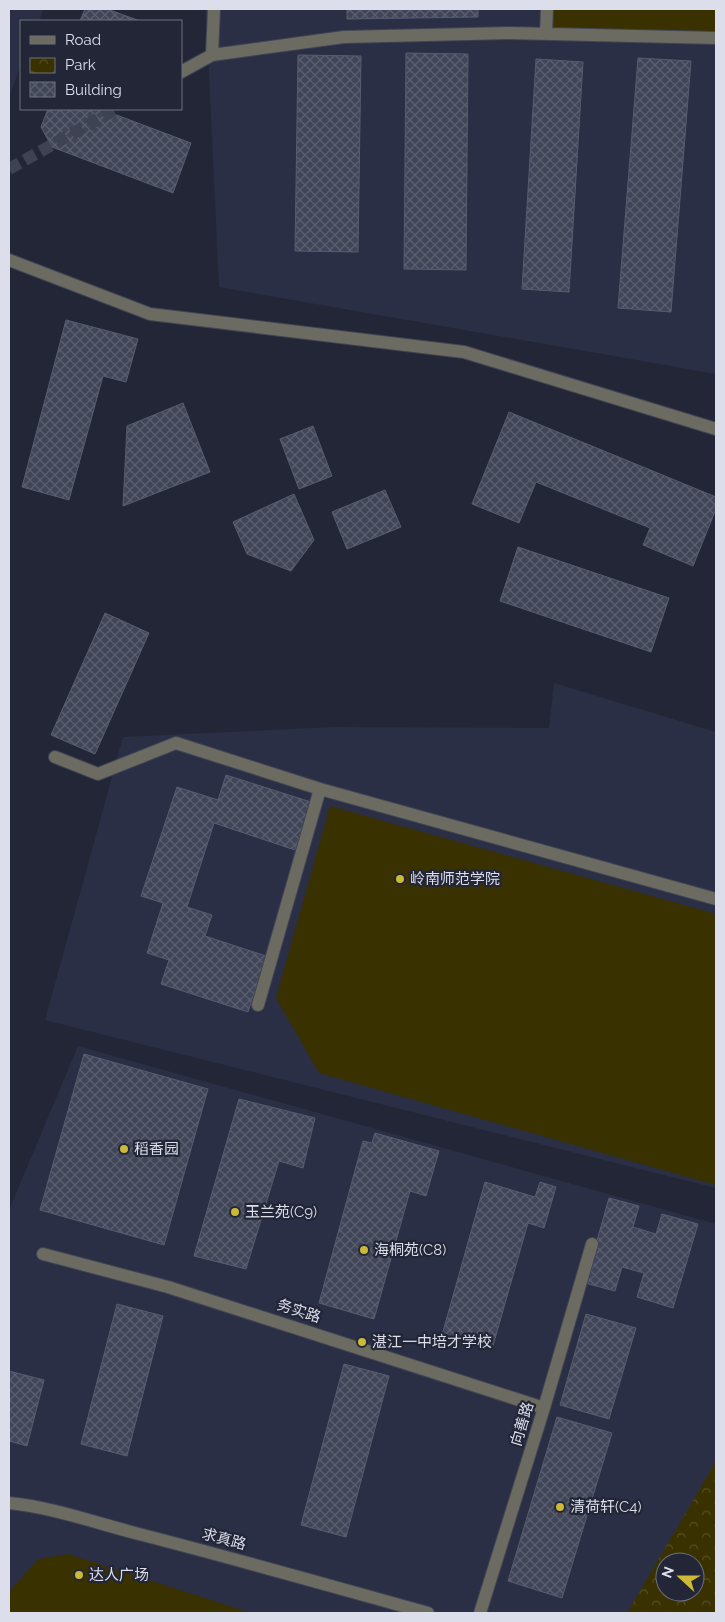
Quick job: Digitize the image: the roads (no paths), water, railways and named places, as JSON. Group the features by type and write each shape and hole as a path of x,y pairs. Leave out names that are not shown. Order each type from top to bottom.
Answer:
{"street":[{"path":"212,55 214,9"},
{"path":"546,34 547,9"},
{"path":"182,71 212,55 344,37 546,34 716,38"},
{"path":"9,260 150,314 464,352 716,429"},
{"path":"55,757 98,774 176,742 320,789 716,899"},
{"path":"258,1005 320,789"},
{"name":"向善路","path":"480,1613 544,1408 592,1244"},
{"name":"务实路","path":"42,1254 168,1287 544,1408"},
{"name":"求真路","path":"9,1503 23,1504 64,1514 218,1554 428,1613"}],"tunnel":[{"path":"9,169 114,110"}],"place":[{"name":"岭南师范学院","path":"400,879"},
{"name":"稻香园","path":"124,1149"},
{"name":"玉兰苑(C9)","path":"235,1212"},
{"name":"海桐苑(C8)","path":"364,1250"},
{"name":"湛江一中培才学校","path":"362,1342"},
{"name":"清荷轩(C4)","path":"560,1507"},
{"name":"达人广场","path":"79,1575"}]}
